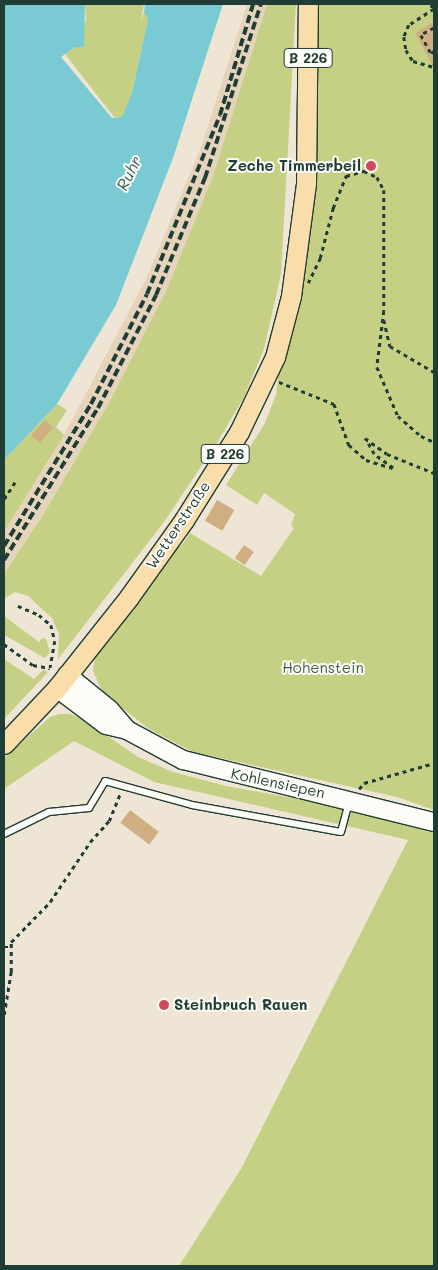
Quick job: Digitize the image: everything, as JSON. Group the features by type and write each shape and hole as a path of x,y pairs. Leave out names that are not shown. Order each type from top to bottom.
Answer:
{"main road":[{"name":"Wetterstraße","path":"4,744 62,682 184,520 238,432 275,357 291,296 306,183 308,4"}],"street":[{"name":"Kohlensiepen","path":"62,682 110,709 127,730 183,760 350,798 434,822"}],"lane":[{"path":"4,834 49,812 89,808 105,781 123,788 341,832 350,798"}],"path":[{"path":"432,4 433,10 410,25 404,38 406,50 413,61 434,67"},
{"path":"434,28 421,35 424,45 431,53 434,51"},
{"path":"291,296 311,281 346,176 364,171 377,177 384,190 383,316 376,367 398,416 421,436 434,442"},
{"path":"383,316 390,346 434,372"},
{"path":"266,377 334,404 349,446 371,463 393,468 374,454 365,438 387,454 434,473"},
{"path":"4,499 15,482"},
{"path":"18,606 38,614 51,625 55,640 50,668"},
{"path":"4,644 33,665 50,668 62,682"},
{"path":"350,798 364,783 434,762"},
{"path":"4,1015 11,972 11,942 50,902 90,842 109,821 123,788"},
{"path":"4,947 10,947"}],"shaded area":[{"path":"247,4 267,4 213,176 167,289 109,403 43,515 4,574 4,532 64,435 147,277 201,147"}],"green space":[{"path":"85,4 144,4 141,22 144,12 148,20 132,93 122,118 114,117 65,54 75,47 86,20"},
{"path":"267,4 296,4 281,274 264,349 244,397 220,438 164,522 58,659 59,634 52,618 28,596 15,592 4,599 4,574 43,515 109,403 167,289 213,176"},
{"name":"Hohenstein","path":"315,4 434,4 434,810 397,797 193,752 149,729 112,700 101,689 93,671 95,657 177,544 181,546 190,533 261,576 294,528 291,525 295,514 264,493 257,505 226,485 265,423 276,395 279,370 297,303 318,137"},
{"path":"57,404 67,410 56,427 64,435 4,532 4,460"},
{"path":"4,616 39,642 42,638 46,639 50,652 45,658 4,635"},
{"path":"4,659 34,679 43,670 48,672 4,719"},
{"path":"59,714 70,714 83,719 138,757 173,772 226,786 341,807 434,833 434,1266 179,1266 241,1169 408,840 154,782 74,741 4,789 4,758 50,717"}],"water":[{"name":"Ruhr","path":"4,4 85,4 84,47 75,47 61,57 112,118 122,117 132,93 148,20 144,12 145,4 223,4 173,158 116,305 57,404 4,460"}],"building":[{"path":"434,22 434,68 415,33"},
{"path":"45,420 53,427 40,443 31,436"},
{"path":"217,500 234,510 222,531 205,521"},
{"path":"244,545 254,552 245,565 235,558"},
{"path":"130,810 159,832 149,844 120,823"}],"railway":[{"path":"4,546 91,404 147,294 220,115 253,4"},
{"path":"4,560 98,408 156,295 205,178 261,4"}],"place":[{"name":"Zeche Timmerbeil","path":"371,166"},
{"name":"Steinbruch Rauen","path":"164,1005"}]}
